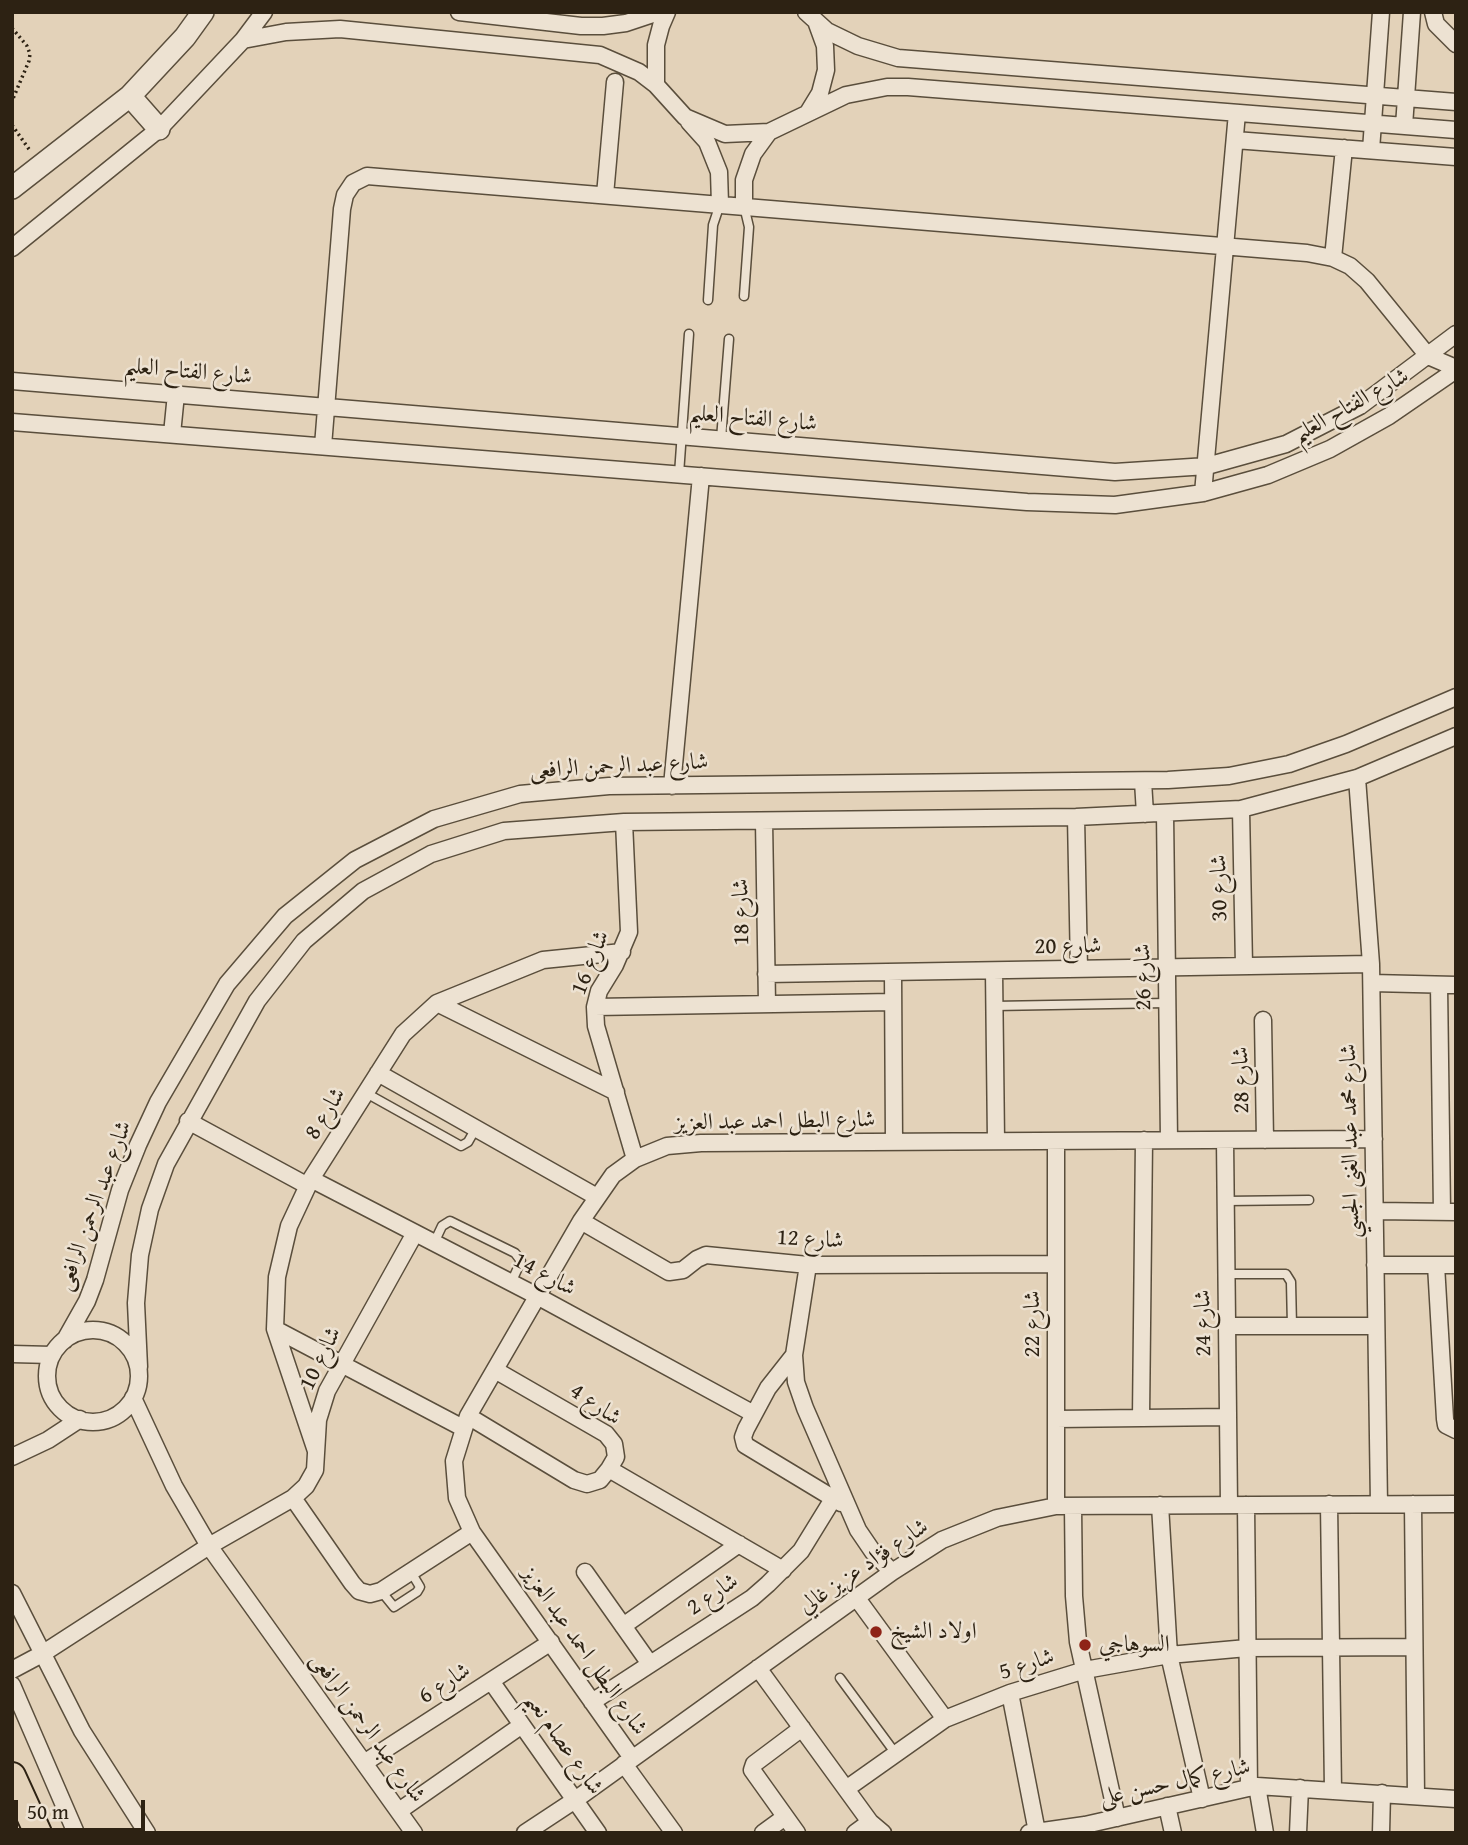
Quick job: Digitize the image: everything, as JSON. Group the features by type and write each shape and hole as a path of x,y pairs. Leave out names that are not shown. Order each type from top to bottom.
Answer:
{"highway":[{"path":"12,1776 38,1833"}],"street":[{"path":"12,188 130,96 185,37 203,12"},
{"path":"12,248 159,129 243,40 264,12"},
{"path":"459,12 581,26 603,26 626,23 659,12"},
{"path":"656,85 656,45 667,12"},
{"path":"1371,150 1381,12"},
{"path":"1404,126 1412,12"},
{"path":"1433,12 1436,24 1456,44"},
{"path":"811,18 858,46 898,58 1456,102"},
{"path":"807,113 820,93 826,70 825,46 811,18"},
{"path":"243,40 286,33 340,29 579,52 620,62 656,85 707,142 719,172 720,204"},
{"path":"605,195 615,82"},
{"path":"685,117 725,134 769,132 837,99 867,90 908,87 1456,130"},
{"path":"130,96 159,129"},
{"path":"1203,493 1237,113"},
{"path":"744,206 744,180 753,154 769,132"},
{"path":"1235,140 1456,157"},
{"path":"1333,258 1344,148"},
{"path":"323,446 342,209 345,195 354,183 367,176 1307,253 1333,258 1350,266 1367,281 1428,356 1456,369"},
{"name":"شارع الفتاح العليم","path":"12,381 1115,472 1206,466 1286,444 1360,406 1456,334"},
{"name":"شارع الفتاح العليم","path":"12,422 1039,502 1115,505 1203,493 1268,475 1331,449 1389,416 1456,369"},
{"path":"172,434 176,394"},
{"path":"672,786 701,476"},
{"name":"شارع عبد الرحمن الرافعى","path":"65,1340 87,1301 120,1190 138,1145 158,1102 227,984 285,916 355,860 434,818 520,794 609,786 1143,781 1229,776 1289,764 1346,744 1456,697"},
{"path":"139,1367 127,1343 116,1335 90,1330 76,1333 65,1340 52,1355 48,1367 48,1381 58,1405 79,1419 95,1422 110,1418 124,1410 134,1398 139,1383 139,1367 136,1303 140,1255 150,1209 166,1164 188,1121 257,1001 304,941 363,891 431,854 504,831 624,822 1076,817 1241,809 1357,778 1456,736"},
{"name":"شارع محمد عبد الغنى الجسي","path":"1357,778 1371,964 1379,1504"},
{"path":"1143,781 1145,814"},
{"name":"شارع 30","path":"1241,809 1244,966"},
{"name":"شارع 26","path":"1166,813 1169,1140"},
{"path":"1076,817 1079,969"},
{"name":"شارع 18","path":"764,821 766,1004"},
{"name":"شارع 16","path":"624,822 629,932 622,952 599,990 595,1007 596,1026 635,1159"},
{"name":"شارع 8","path":"316,1451 275,1329 277,1277 289,1226 310,1182 403,1034 437,1003 542,960 622,952"},
{"name":"شارع 20","path":"766,974 1371,964"},
{"path":"993,971 996,1141"},
{"path":"893,972 894,1142"},
{"path":"1371,983 1456,985"},
{"path":"1375,1211 1449,1212 1448,1041 1439,985"},
{"path":"595,1007 893,1002"},
{"path":"437,1003 616,1093"},
{"name":"شارع 28","path":"1263,1020 1265,1139"},
{"path":"378,1073 597,1197"},
{"name":"شارع 14","path":"188,1121 537,1296 754,1414"},
{"name":"شارع البطل احمد عبد العزيز","path":"674,1833 592,1702 472,1532 457,1498 454,1461 466,1422 581,1221 613,1175 635,1159 667,1146 701,1143 1374,1139"},
{"path":"1140,1418 1144,1140"},
{"name":"شارع 24","path":"1225,1140 1228,1417 1238,1505 1253,1787 1265,1833"},
{"name":"شارع 22","path":"1056,1141 1056,1506"},
{"name":"شارع 12","path":"581,1221 669,1272 683,1270 696,1259 706,1255 808,1265 1056,1264"},
{"name":"شارع 10","path":"12,1670 42,1654 209,1546 293,1498 306,1486 315,1470 321,1411 327,1391 415,1233"},
{"path":"808,1265 793,1355 796,1382 839,1502 873,1552 892,1572"},
{"path":"1376,1265 1456,1265"},
{"path":"1436,1265 1448,1317 1446,1425 1456,1430"},
{"path":"1227,1326 1376,1326"},
{"path":"275,1329 341,1364 466,1422 574,1480 587,1484 600,1480 609,1469 783,1570"},
{"path":"12,1354 52,1355"},
{"path":"793,1355 776,1376 754,1414 743,1437 745,1445 839,1502"},
{"name":"شارع 4","path":"495,1370 606,1434 614,1444 616,1458 609,1469"},
{"name":"شارع عبد الرحمن الرافعى","path":"134,1398 169,1475 209,1546 414,1833"},
{"path":"1056,1419 1228,1417"},
{"path":"12,1457 48,1440 79,1419"},
{"path":"293,1498 359,1591 370,1594 381,1591 472,1532"},
{"name":"شارع 2","path":"592,1702 752,1598 801,1551 839,1502"},
{"path":"1329,1504 1333,1790"},
{"path":"1413,1504 1416,1796"},
{"name":"شارع فؤاد عزيز غالي","path":"525,1833 892,1572 942,1540 997,1517 1056,1506 1456,1504"},
{"path":"1073,1506 1075,1619 1117,1818"},
{"path":"1160,1506 1169,1655 1202,1798"},
{"path":"623,1626 739,1544"},
{"path":"585,1572 650,1664"},
{"path":"12,1593 82,1731 147,1833"},
{"path":"856,1597 945,1719"},
{"name":"شارع 6","path":"364,1763 551,1642"},
{"name":"شارع 5","path":"846,1789 945,1719 1010,1693 1085,1670 1169,1655 1247,1648 1414,1647"},
{"path":"758,1668 870,1822 883,1833"},
{"name":"شارع عصام نعيم","path":"491,1681 598,1833"},
{"path":"12,1685 76,1833"},
{"path":"1010,1693 1033,1832"},
{"path":"399,1811 522,1725"},
{"path":"797,1833 752,1770 754,1764 802,1728"},
{"name":"شارع كمال حسن على","path":"1033,1832 1086,1829 1117,1818 1253,1787 1456,1799"},
{"path":"1298,1833 1300,1788"},
{"path":"1381,1833 1382,1793"},
{"path":"1167,1807 1173,1833"},
{"path":"763,1833 785,1817"},
{"path":"856,1833 870,1822"}],"lane":[{"path":"708,300 713,225 720,204"},
{"path":"744,206 749,227 744,296"},
{"path":"679,474 689,334"},
{"path":"721,439 729,339"},
{"path":"994,1006 1167,1003"},
{"path":"366,1093 461,1146 468,1142 476,1128"},
{"path":"1226,1201 1309,1199"},
{"path":"434,1243 442,1226 450,1221 515,1253 521,1261 511,1283"},
{"path":"1226,1274 1286,1274 1291,1282 1292,1326"},
{"path":"840,1678 896,1754"}],"path":[{"path":"12,28 30,54 12,100"}],"place":[{"name":"اولاد الشيخ","path":"876,1632"},
{"name":"السوهاجي","path":"1085,1645"}]}
